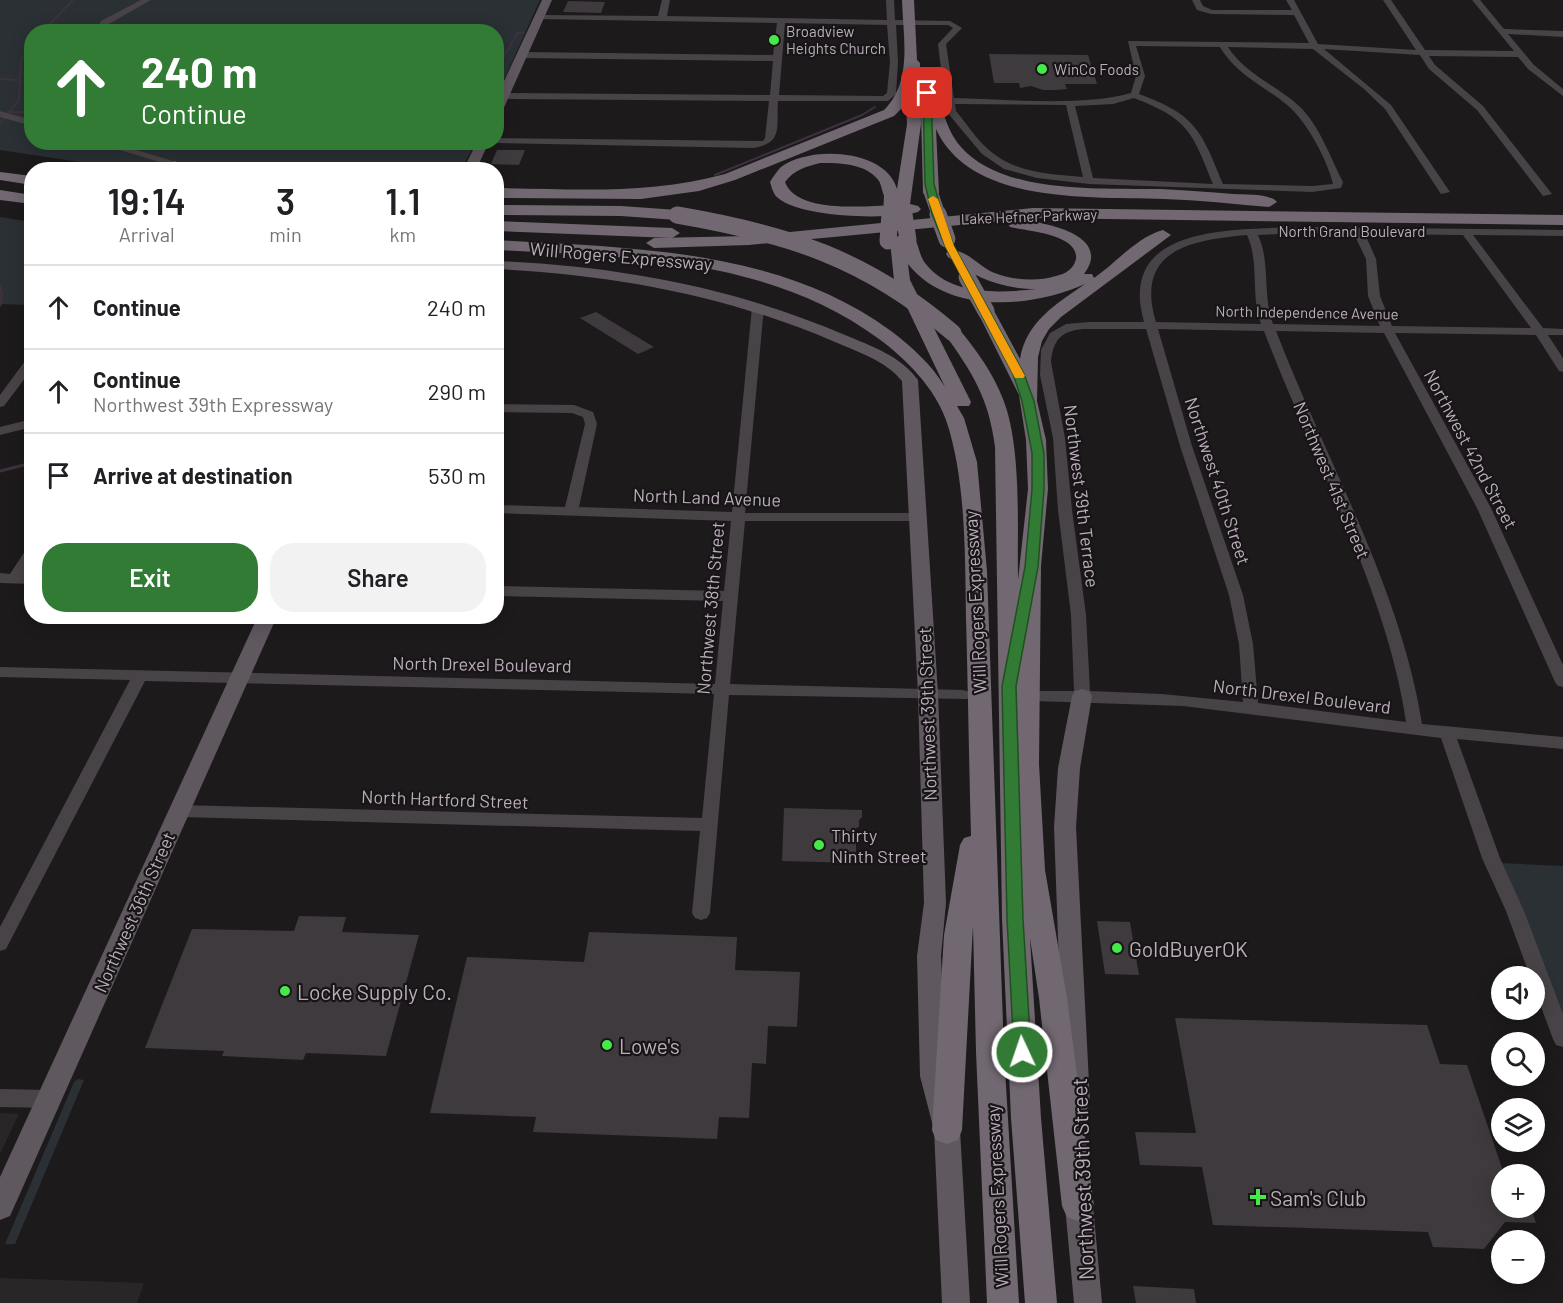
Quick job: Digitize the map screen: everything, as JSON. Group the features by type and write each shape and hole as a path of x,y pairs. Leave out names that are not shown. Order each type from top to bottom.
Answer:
{"highway":[{"path":"908,0 910,22 919,61 939,121 952,146 976,167 1008,180 1040,187 1209,196 1315,206"},
{"path":"923,8 925,29"},
{"path":"504,193 641,194 688,189 719,181 889,112 903,99 919,61"},
{"path":"919,61 914,124 899,199 898,260 902,280 913,307 965,408 977,440 981,489 976,571"},
{"path":"927,80 932,193 950,247 1014,363 1028,401 1036,440 1038,465 1031,567 1027,752 1032,859 1053,998 1078,1206"},
{"path":"899,199 884,174 869,165 849,160 827,159 801,163 783,172 777,182 778,190 788,199 817,209 951,208"},
{"path":"0,167 24,170"},
{"path":"0,176 24,180"},
{"path":"0,195 24,199"},
{"name":"Lake Hefner Parkway","path":"504,226 712,232 789,227 951,208 1072,202 1563,210"},
{"name":"Will Rogers Expressway","path":"504,210 598,210 677,215 771,233 847,260 898,288 953,333 986,378 994,396 1003,429 1015,919 1026,1118 1041,1303"},
{"name":"Lake Hefner Parkway","path":"504,237 697,243 764,240 965,217 1044,213 1563,220"},
{"path":"898,240 916,265 936,281 967,292 1013,298 1040,295 1067,288 1142,243 1163,235 1206,225 1335,216"},
{"path":"874,228 1000,224 1032,226 1068,237 1079,246 1084,257 1080,268 1070,276 1050,282 1028,284 1008,282 987,276 950,247"},
{"path":"1028,401 1030,350 1042,326 1055,313 1104,279 1146,245 1163,235"},
{"name":"Will Rogers Expressway","path":"504,246 652,255 720,265 764,276 807,291 871,324 890,338 921,366 953,415 967,462 976,571 990,1052 1004,1303"},
{"path":"1009,686 1031,567"},
{"path":"947,1130 958,936 982,793"}],"main road":[{"path":"504,96 547,0"},
{"path":"504,266 628,276 684,287 758,307"},
{"name":"Northwest 39th Street","path":"758,307 847,342 886,361 907,376 911,386 928,694 935,903 929,956 933,1076 947,1130 956,1303"},
{"name":"Northwest 36th Street","path":"0,1207 264,624"},
{"name":"Northwest 39th Street","path":"1082,696 1069,768 1065,827 1077,1074 1078,1206 1088,1303"}],"street":[{"path":"103,24 147,0"},
{"path":"662,19 666,0"},
{"path":"504,96 873,101 891,96 894,62 890,0"},
{"path":"1196,0 1200,8 1211,12 1296,13"},
{"path":"1290,0 1316,46 1388,107 1445,192"},
{"path":"1387,0 1432,68 1480,108 1547,194"},
{"path":"1476,0 1534,71 1562,90"},
{"path":"539,17 910,22 925,29 957,26 958,30 942,47 949,101 955,117 965,130 989,156 1007,167 1036,175 1089,181 1330,189 1339,184 1301,114 1278,93 1243,71 1228,55 1222,44"},
{"path":"504,141 753,145 765,143 770,139 781,20"},
{"path":"1501,31 1563,34"},
{"path":"949,101 1070,103 1113,101 1134,95 1141,87 1142,80 1131,43 1316,46 1422,53 1520,54"},
{"path":"522,54 778,58"},
{"path":"1134,95 1171,110 1194,128 1219,187"},
{"path":"1070,103 1089,181"},
{"path":"0,114 24,121"},
{"path":"124,150 162,162"},
{"name":"Northwest 42nd Street","path":"1358,231 1371,259 1375,302 1387,329 1484,508 1563,682"},
{"name":"North Grand Boulevard","path":"1151,267 1164,253 1185,242 1212,236 1251,232 1563,233"},
{"name":"Northwest 41st Street","path":"1251,232 1260,256 1260,303 1304,416 1346,511 1382,602 1404,672 1415,730"},
{"path":"1466,232 1540,332 1563,368"},
{"name":"Northwest 40th Street","path":"1151,267 1145,297 1150,325 1186,446 1236,595 1247,651 1251,709"},
{"name":"Northwest 38th Street","path":"701,913 758,307"},
{"name":"North Independence Avenue","path":"1052,336 1062,330 1078,326 1150,325 1563,332"},
{"name":"Northwest 39th Terrace","path":"1052,336 1047,347 1046,366 1059,437 1063,500 1082,643 1082,696"},
{"path":"0,403 24,371"},
{"path":"504,408 574,409 588,414 591,424 571,511"},
{"path":"0,431 24,425"},
{"name":"North Land Avenue","path":"504,509 737,516 917,517"},
{"path":"7,578 24,560"},
{"path":"7,578 24,579"},
{"path":"504,591 730,596"},
{"name":"North Drexel Boulevard","path":"0,672 962,695"},
{"path":"0,944 140,676"},
{"name":"North Drexel Boulevard","path":"1035,696 1178,701 1415,730 1563,743"},
{"path":"1447,733 1491,858 1515,911 1563,1039"},
{"name":"North Hartford Street","path":"180,811 710,825"},
{"path":"0,1098 49,1100"}],"shaded area":[{"path":"0,0 540,0 504,80 504,24 24,24 24,150 472,150 466,162 80,162 0,150"},
{"path":"0,217 24,221 24,305 0,304"},
{"path":"1500,863 1563,866 1563,1025 1545,979 1545,966 1540,966"},
{"path":"78,1079 84,1080 15,1244 5,1244 74,1082"},
{"path":"0,1113 19,1114 0,1154"},
{"path":"0,1278 144,1283 137,1303 0,1303"}],"building":[{"path":"568,1 605,2 601,13 563,12"},
{"name":"WinCo Foods","path":"989,54 1088,55 1097,84 1065,84 1067,89 1043,90 1031,86 1020,88 1019,83 994,83"},
{"path":"497,150 525,150 519,165 492,162"},
{"path":"596,312 654,347 638,354 580,318"},
{"name":"Thirty Ninth Street","path":"784,808 862,810 859,827 856,828 856,863 782,861"},
{"name":"Locke Supply Co.","path":"299,916 346,917 342,932 419,935 386,1056 306,1053 303,1060 222,1056 224,1051 145,1048 192,929 294,931"},
{"name":"GoldBuyerOK","path":"1097,921 1130,922 1139,975 1105,974"},
{"name":"Lowe's","path":"589,932 737,937 735,970 800,972 797,1027 768,1026 766,1064 752,1063 749,1118 719,1117 717,1139 533,1132 536,1117 430,1113 467,957 584,962"},
{"name":"Sam's Club","path":"1175,1018 1427,1025 1440,1064 1467,1065 1491,1136 1491,1152 1497,1152 1501,1164 1491,1164 1491,1218 1534,1218 1536,1223 1505,1222 1499,1230 1491,1230 1491,1240 1484,1249 1433,1247 1428,1232 1213,1225 1202,1167 1140,1165 1135,1132 1196,1133"},
{"path":"1133,1286 1194,1289 1196,1303 1136,1303"}],"waterway":[{"path":"50,24 73,0"},
{"path":"504,54 517,33 523,33"},
{"path":"0,123 19,100 21,60 24,55"},
{"path":"0,79 18,80"},
{"path":"715,175 862,115 875,107"},
{"path":"11,112 24,112"},
{"path":"0,286 2,295 0,305"},
{"path":"0,471 24,465"}],"slow traffic":[{"path":"933,199 939,222 950,246 1019,376"}],"place":[{"name":"Broadview Heights Church","path":"774,40"},
{"name":"WinCo Foods","path":"1042,69"},
{"name":"Thirty Ninth Street","path":"819,845"},
{"name":"GoldBuyerOK","path":"1117,948"},
{"name":"Locke Supply Co.","path":"285,991"},
{"name":"Lowe's","path":"607,1045"},
{"name":"Sam's Club","path":"1258,1197"}],"route":[{"path":"927,93 930,184 937,214 950,246 1019,374 1028,401 1038,453 1038,489 1031,567 1023,621 1009,686 1015,919 1022,1052"}]}
